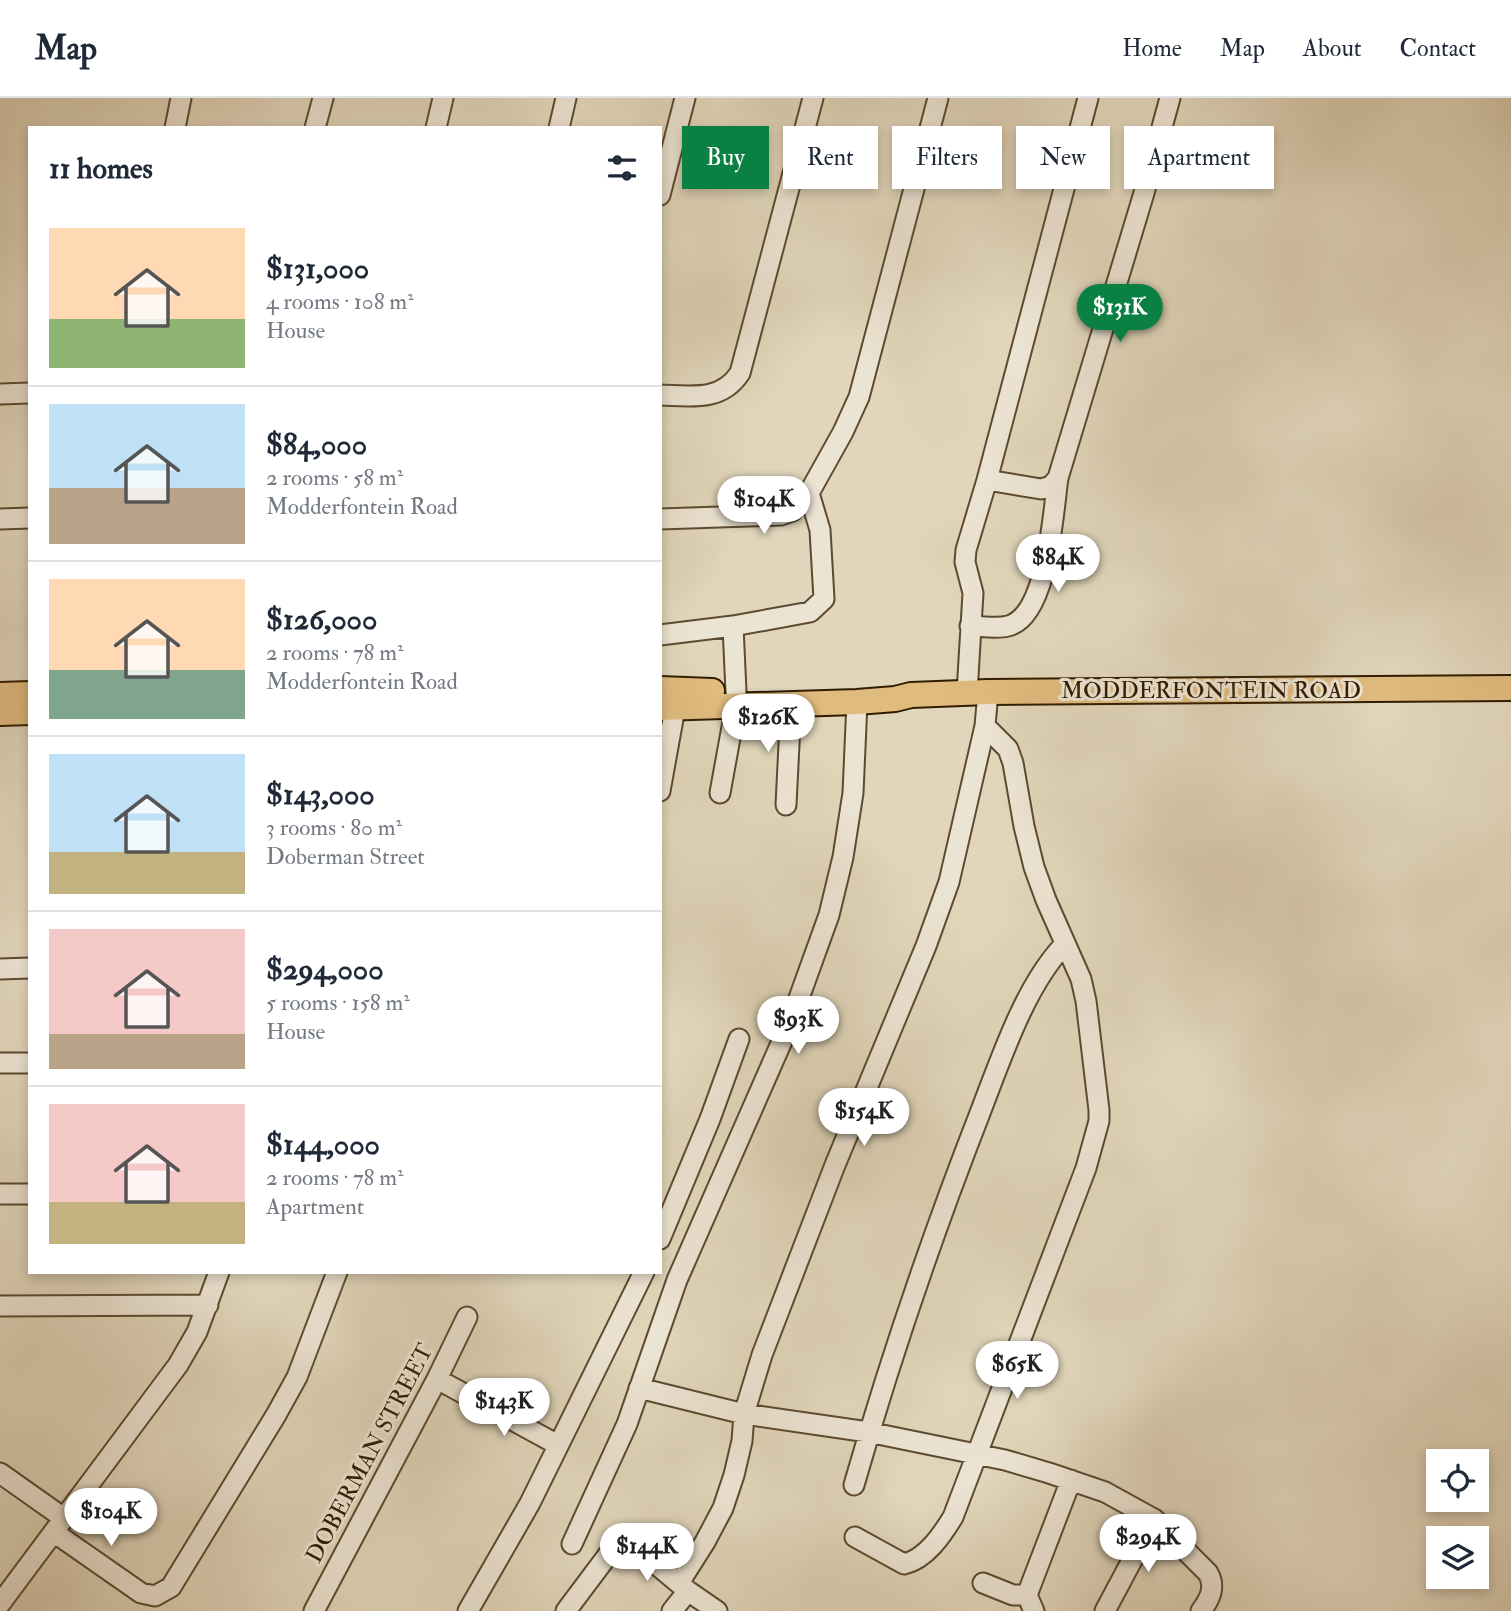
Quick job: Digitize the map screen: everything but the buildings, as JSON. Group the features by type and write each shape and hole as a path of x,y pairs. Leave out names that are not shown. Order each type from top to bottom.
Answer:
{"main road":[{"name":"MODDERFONTEIN ROAD","path":"736,699 791,704 857,702 911,695 978,692 1511,688"},
{"name":"MODDERFONTEIN ROAD","path":"665,702 863,689 894,689 911,695"},
{"path":"0,695 28,694"},
{"path":"0,713 28,712"}],"street":[{"path":"175,126 181,98"},
{"path":"316,126 323,98"},
{"path":"436,126 443,98"},
{"path":"559,126 566,98"},
{"path":"662,187 685,98"},
{"path":"662,395 700,396 718,393 732,385 740,373 813,98"},
{"path":"662,519 781,515 792,511 809,493 859,397 938,98"},
{"path":"671,1611 723,1508 742,1441 744,1414 762,1355 835,1165 926,946 949,882 985,726 970,626 972,593 965,562 966,551 1088,98"},
{"path":"970,626 1009,626 1026,615 1035,598 1043,574 1058,478 1170,98"},
{"path":"0,394 28,393"},
{"path":"987,480 1041,489 1051,486 1058,478"},
{"path":"662,635 733,626 810,612 824,599 820,530 809,493"},
{"path":"0,519 28,518"},
{"path":"720,793 736,699 733,626"},
{"path":"662,755 665,702"},
{"path":"572,1544 605,1475 677,1280 790,1023 829,915 843,857 853,793 857,702"},
{"path":"786,806 791,704"},
{"path":"855,1537 898,1563 912,1562 936,1540 953,1517 1086,1168 1099,1121 1098,1090 1081,979 1034,867 1008,749 985,726"},
{"path":"854,1485 868,1432 931,1242 1003,1052 1037,982 1054,955 1065,944"},
{"path":"0,969 28,968"},
{"path":"662,1234 705,1132 739,1039"},
{"path":"0,1063 28,1063"},
{"path":"0,1194 28,1194"},
{"path":"0,1604 178,1364 197,1332 218,1274"},
{"path":"0,1473 141,1593 155,1596 171,1587 297,1377 336,1274"},
{"path":"468,1611 507,1545 643,1274"},
{"path":"0,1306 208,1304"},
{"name":"DOBERMAN STREET","path":"314,1611 467,1317"},
{"path":"437,1379 558,1445"},
{"path":"639,1388 744,1414 868,1432 1005,1460 1105,1492 1154,1518 1208,1573 1212,1580 1212,1594 1202,1611"},
{"path":"983,1583 1030,1603 1071,1480"},
{"path":"1105,1611 1154,1518"},
{"path":"566,1611 579,1590 611,1551 626,1544 640,1551 717,1611"}]}
